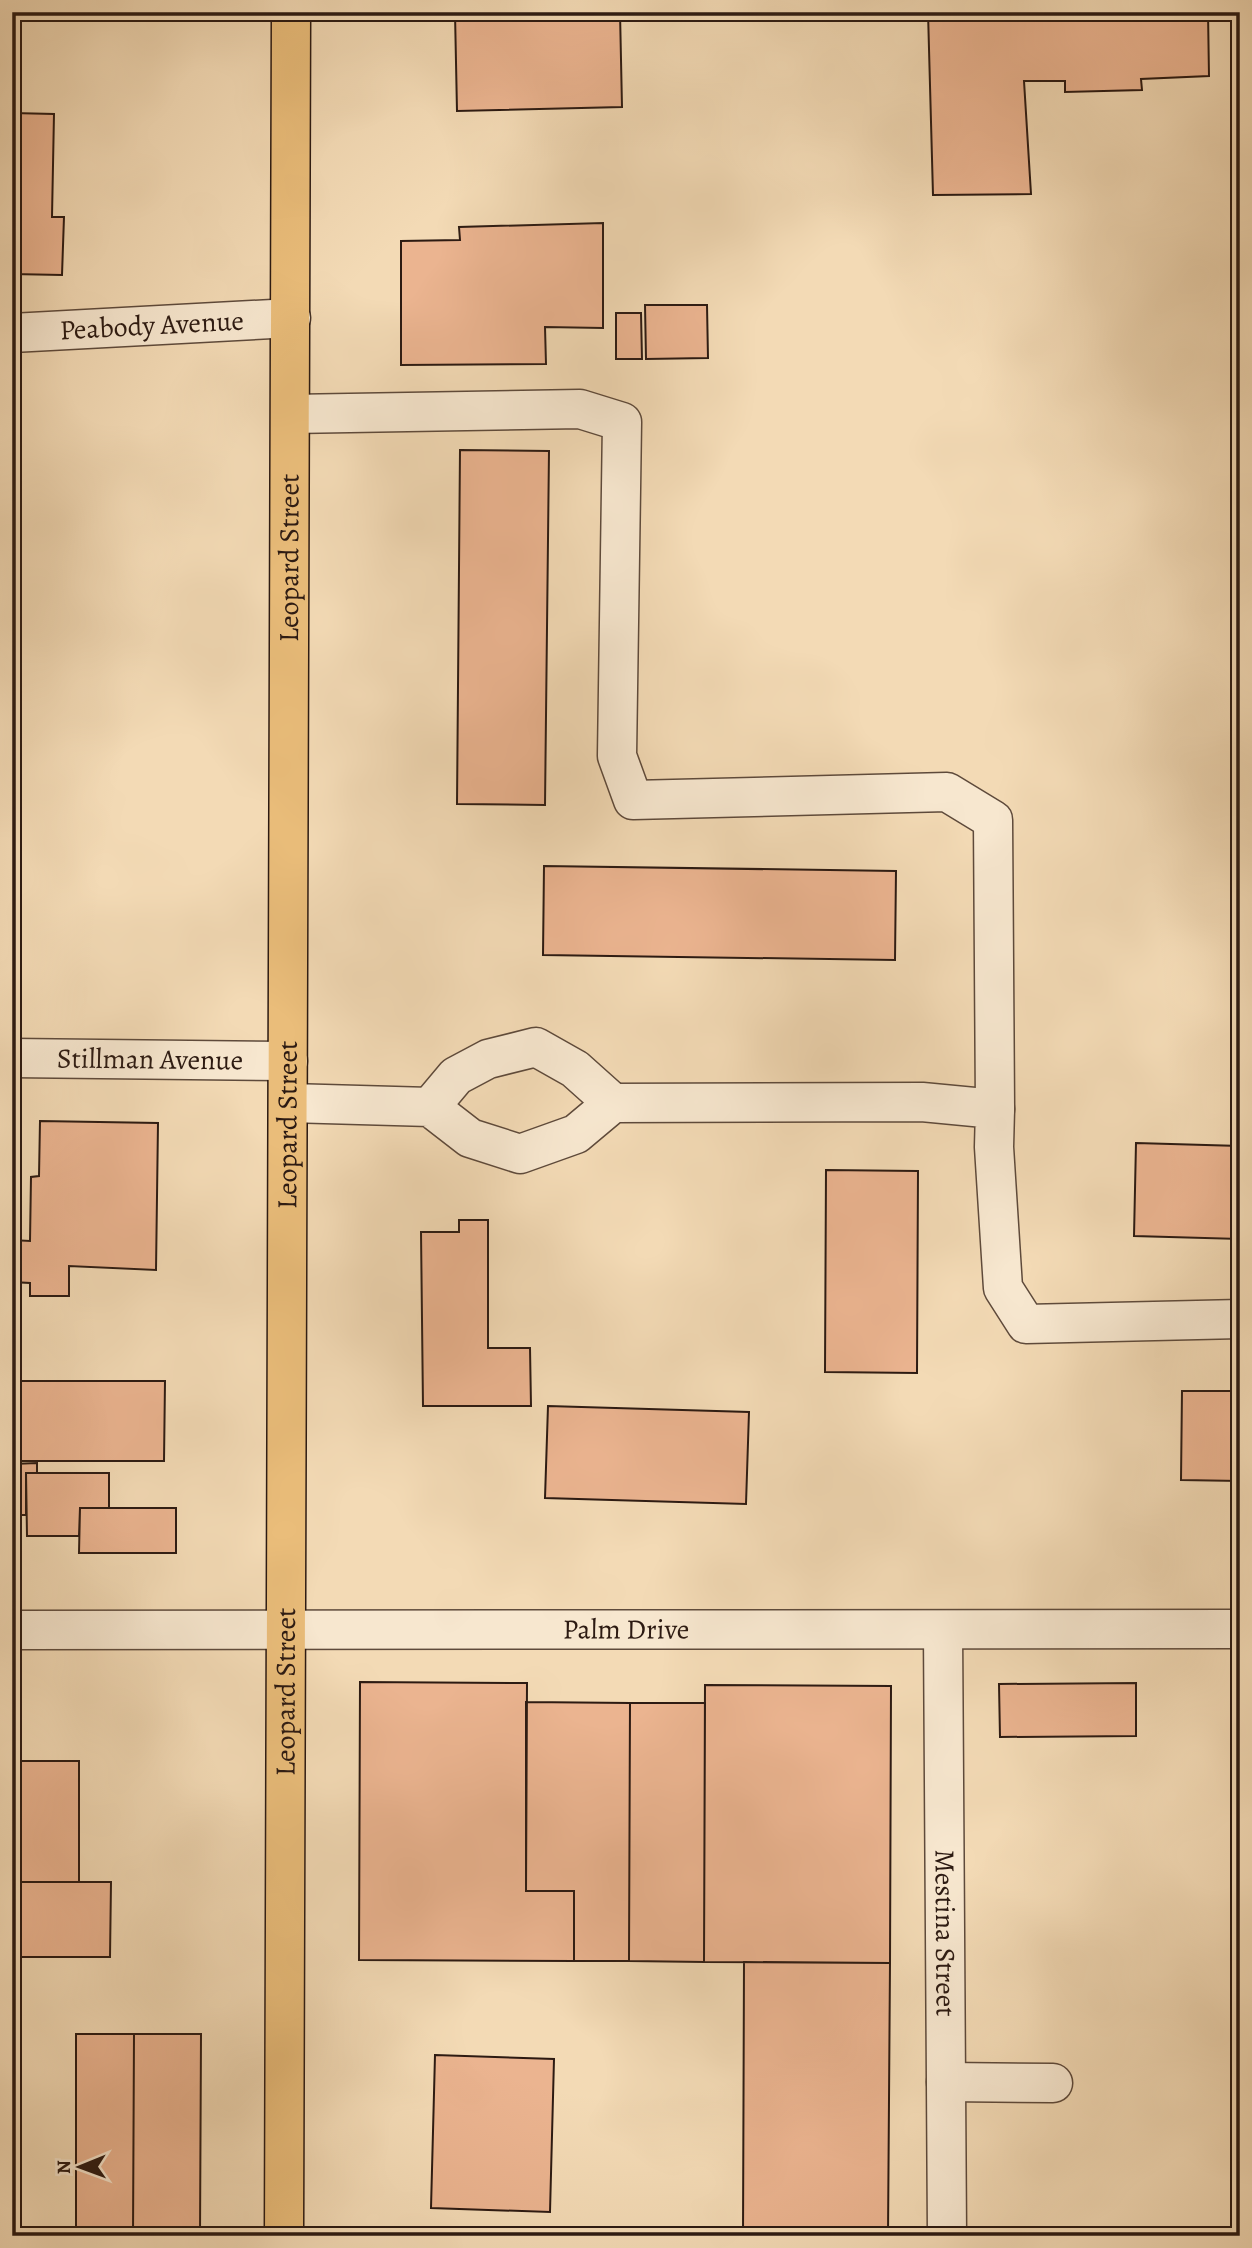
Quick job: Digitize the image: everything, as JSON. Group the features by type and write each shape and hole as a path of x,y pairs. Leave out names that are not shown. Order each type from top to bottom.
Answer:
{"main road":[{"name":"Leopard Street","path":"284,2236 291,12"}],"street":[{"name":"Peabody Avenue","path":"12,333 291,318"},
{"path":"290,414 580,409 622,422 617,756 633,800 947,792 993,820 994,1147 1003,1288 1026,1324 1240,1319"},
{"path":"430,1107 456,1076 488,1059 536,1047 575,1069 613,1104"},
{"name":"Stillman Avenue","path":"12,1058 288,1060"},
{"path":"289,1103 430,1107 470,1138 520,1154 576,1134 613,1104 922,1102 995,1109"},
{"name":"Palm Drive","path":"12,1630 1240,1629"},
{"name":"Mestina Street","path":"943,1630 947,2236"},
{"path":"946,2082 1053,2083"}],"building":[{"path":"620,12 622,107 457,111 455,13"},
{"path":"928,12 1208,12 1209,76 1141,79 1142,90 1065,92 1065,81 1024,81 1031,194 933,195"},
{"path":"12,113 54,114 52,217 64,217 62,275 12,274"},
{"path":"603,223 603,328 545,327 546,364 401,365 401,241 460,240 459,227"},
{"path":"645,305 707,305 708,358 646,359"},
{"path":"616,313 641,313 642,359 616,359"},
{"path":"460,450 549,451 545,805 457,804"},
{"path":"544,866 896,871 895,960 543,955"},
{"path":"40,1121 158,1123 156,1270 69,1266 69,1296 30,1296 30,1283 12,1282 12,1240 30,1241 31,1177 39,1176"},
{"path":"1136,1143 1240,1146 1240,1239 1134,1236"},
{"path":"826,1170 918,1171 917,1373 825,1372"},
{"path":"459,1220 488,1220 488,1348 530,1348 531,1406 423,1406 421,1232 459,1232"},
{"path":"14,1381 165,1381 164,1461 13,1461"},
{"path":"1182,1391 1240,1391 1240,1481 1181,1480"},
{"path":"548,1406 749,1412 746,1504 545,1498"},
{"path":"37,1463 37,1473 26,1473 26,1515 12,1515 12,1464"},
{"path":"26,1473 109,1473 109,1508 80,1508 79,1536 27,1536"},
{"path":"80,1508 176,1508 176,1553 79,1553"},
{"path":"360,1682 527,1683 526,1891 574,1891 574,1961 359,1960"},
{"path":"1136,1683 1136,1736 1000,1737 999,1684"},
{"path":"705,1685 891,1686 890,1963 704,1962"},
{"path":"526,1702 630,1703 629,1961 574,1961 574,1891 526,1891"},
{"path":"630,1703 705,1703 704,1962 629,1961"},
{"path":"12,1761 79,1761 79,1882 12,1882"},
{"path":"12,1882 111,1882 110,1957 12,1957"},
{"path":"744,1962 890,1963 888,2236 743,2236"},
{"path":"76,2034 134,2034 133,2236 76,2236"},
{"path":"134,2034 201,2034 200,2236 133,2236"},
{"path":"435,2055 554,2059 550,2212 431,2208"}]}
